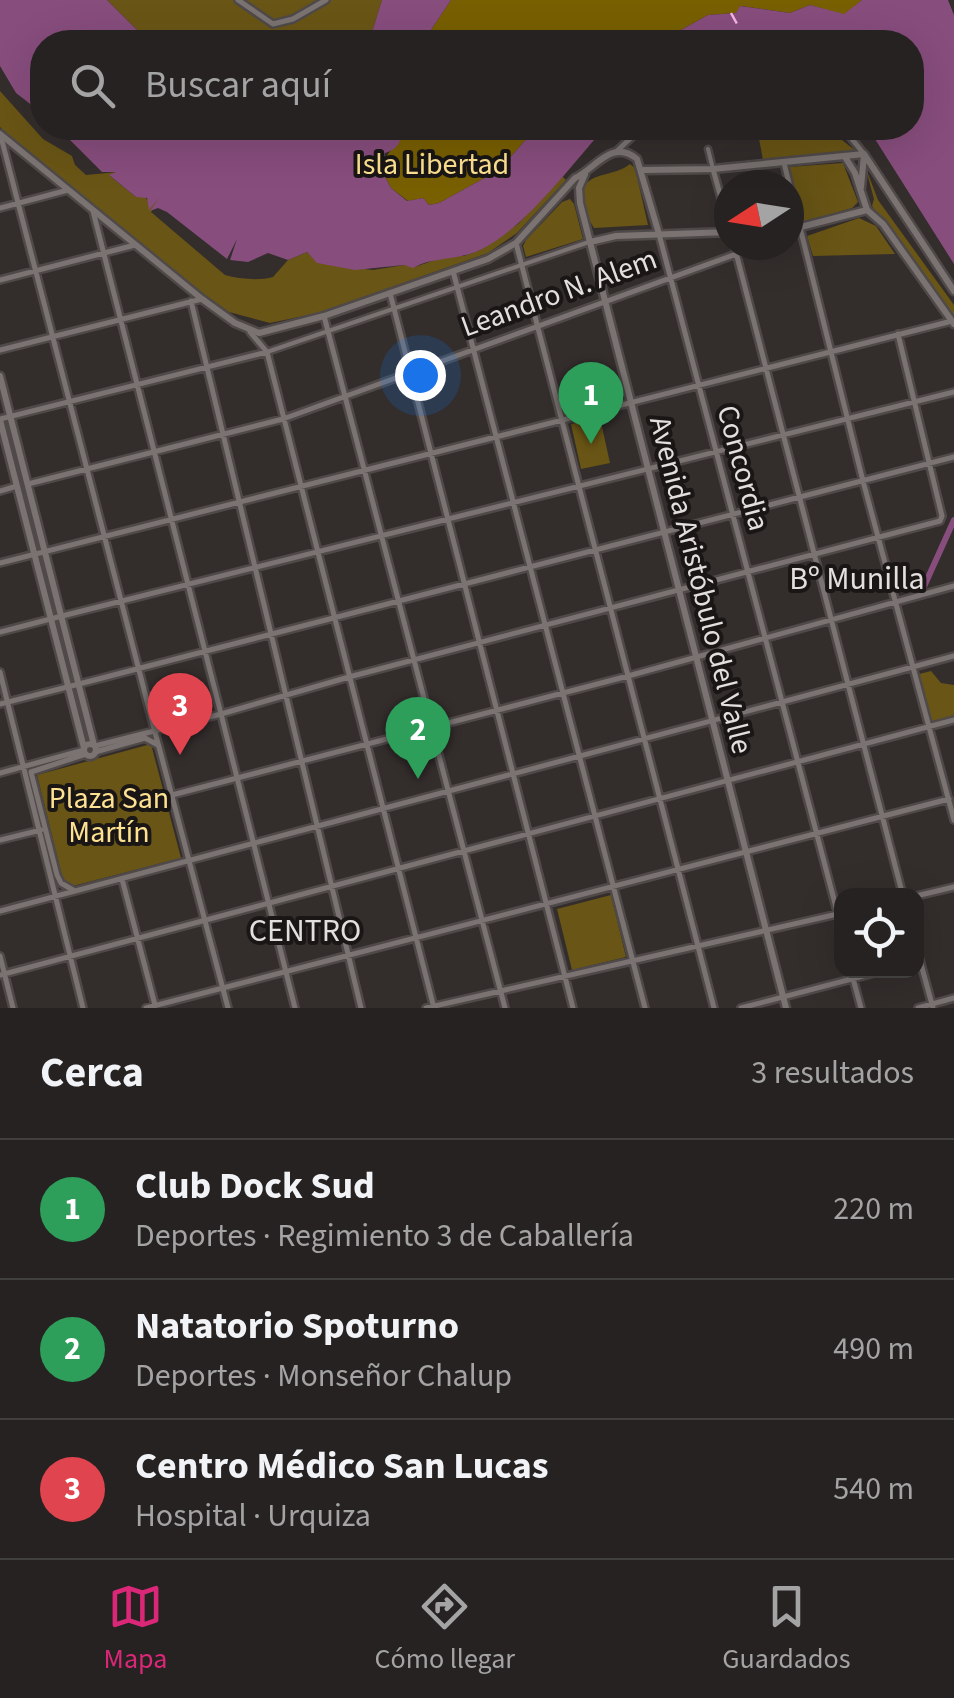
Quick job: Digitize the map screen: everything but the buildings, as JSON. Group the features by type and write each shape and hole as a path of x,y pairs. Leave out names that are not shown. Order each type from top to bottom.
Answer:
{"main road":[{"path":"0,135 202,299 250,332 274,331 324,316 488,259 516,242 574,178 614,152 631,154 642,170 713,169 864,154"},
{"path":"861,191 864,154"},
{"path":"864,154 954,291"},
{"path":"845,157 867,210 883,224 953,321"},
{"name":"Concordia","path":"642,170 659,234"},
{"name":"Avenida Aristóbulo del Valle","path":"585,174 579,188 580,203 786,1008"},
{"path":"557,198 571,196 580,203"},
{"path":"804,228 867,210"},
{"path":"590,242 616,236 714,231"},
{"path":"0,376 95,748"},
{"path":"0,419 85,751"},
{"path":"85,751 88,744 95,748"}],"street":[{"path":"238,0 273,24 293,20 326,0"},
{"path":"0,135 228,1008"},
{"path":"614,152 628,140"},
{"path":"853,140 864,154"},
{"path":"708,148 714,173"},
{"path":"784,163 786,170"},
{"path":"0,208 68,190"},
{"path":"92,210 296,1008"},
{"name":"Concordia","path":"659,234 796,764 834,893"},
{"path":"516,242 714,1008"},
{"path":"0,419 267,352 590,242"},
{"path":"0,280 135,245"},
{"path":"804,245 954,820"},
{"name":"Leandro N. Alem","path":"0,491 283,419 720,260"},
{"path":"737,260 901,888"},
{"path":"453,271 646,1008"},
{"path":"390,293 572,1008"},
{"path":"0,350 202,299"},
{"path":"191,301 361,1008"},
{"path":"324,316 505,1008"},
{"path":"0,562 953,321"},
{"path":"250,332 267,352 431,1008 834,914"},
{"path":"95,748 349,676 940,521 931,463 898,334"},
{"path":"0,632 954,392"},
{"path":"4,703 954,457"},
{"path":"172,795 954,586"},
{"path":"0,910 954,656"},
{"path":"0,672 4,703 56,875 61,883 76,890"},
{"path":"2,974 954,720"},
{"path":"95,748 145,738 158,745"},
{"path":"0,773 85,751"},
{"path":"83,1008 32,770 85,751"},
{"path":"146,1008 949,800"},
{"path":"0,840 42,829"},
{"path":"122,878 155,1007"},
{"path":"924,894 954,887"},
{"path":"0,956 12,1008"},
{"path":"742,1008 856,978"},
{"path":"923,978 932,1006"},
{"path":"853,979 861,1008"},
{"path":"918,1008 954,998"}],"green space":[{"path":"107,0 382,0 373,30 137,30"},
{"path":"451,0 862,0 844,15 810,5 790,13 741,6 736,13 708,15 681,30 431,30"},
{"path":"0,91 30,124 30,140 45,140 72,156 86,175 117,172 110,176 136,197 144,196 149,202 160,198 151,212 225,275 236,278 273,277 288,260 307,252 318,263 373,270 415,267 446,256 464,256 518,224 562,176 566,180 517,233 488,253 318,313 270,323 229,312 177,275 0,127"},
{"name":"Isla Libertad","path":"398,140 525,140 499,170 429,205 423,198 408,201 391,188 381,169"},
{"path":"759,140 842,140 857,152 763,160"},
{"path":"843,163 858,202 852,208 804,222 804,170 789,167"},
{"path":"630,164 635,168 648,225 594,228 584,203 586,185"},
{"path":"865,166 878,200 954,305 954,316 872,206 874,199"},
{"path":"570,199 583,239 526,257 526,240 562,202"},
{"path":"859,218 876,226 895,254 813,256 807,236"},
{"path":"600,418 610,463 581,469 571,424"},
{"path":"931,671 941,683 954,685 954,716 932,722 919,674"},
{"name":"Plaza San Martín","path":"151,744 181,858 65,888 37,775"},
{"path":"611,895 626,957 572,970 557,909"}],"shaded area":[{"path":"0,0 107,0 137,30 30,30 30,104 16,93 0,66"},
{"path":"382,0 451,0 431,30 373,30"},
{"path":"862,0 948,0 954,15 954,264 876,140 924,140 924,30 681,30 708,15 736,13 740,6 790,13 810,5 844,14"},
{"path":"70,140 400,140 385,153 381,169 391,188 407,201 423,198 429,205 499,170 525,140 594,140 530,213 497,240 463,256 413,268 404,265 355,270 317,263 307,252 288,260 268,253 248,262 230,260 237,239 227,259 167,212 158,208 150,211 159,198 149,210 147,198 136,197 109,175 116,172 102,172"}],"waterway":[{"path":"922,591 954,520"}],"ferry route":[{"path":"731,13 740,30"}],"place":[{"name":"Club Dock Sud","path":"591,444"},
{"name":"Centro Médico San Lucas","path":"180,755"},
{"name":"Natatorio Spoturno","path":"418,779"}],"district":[{"name":"Bº Munilla","path":"857,579"},
{"name":"CENTRO","path":"305,931"}]}
